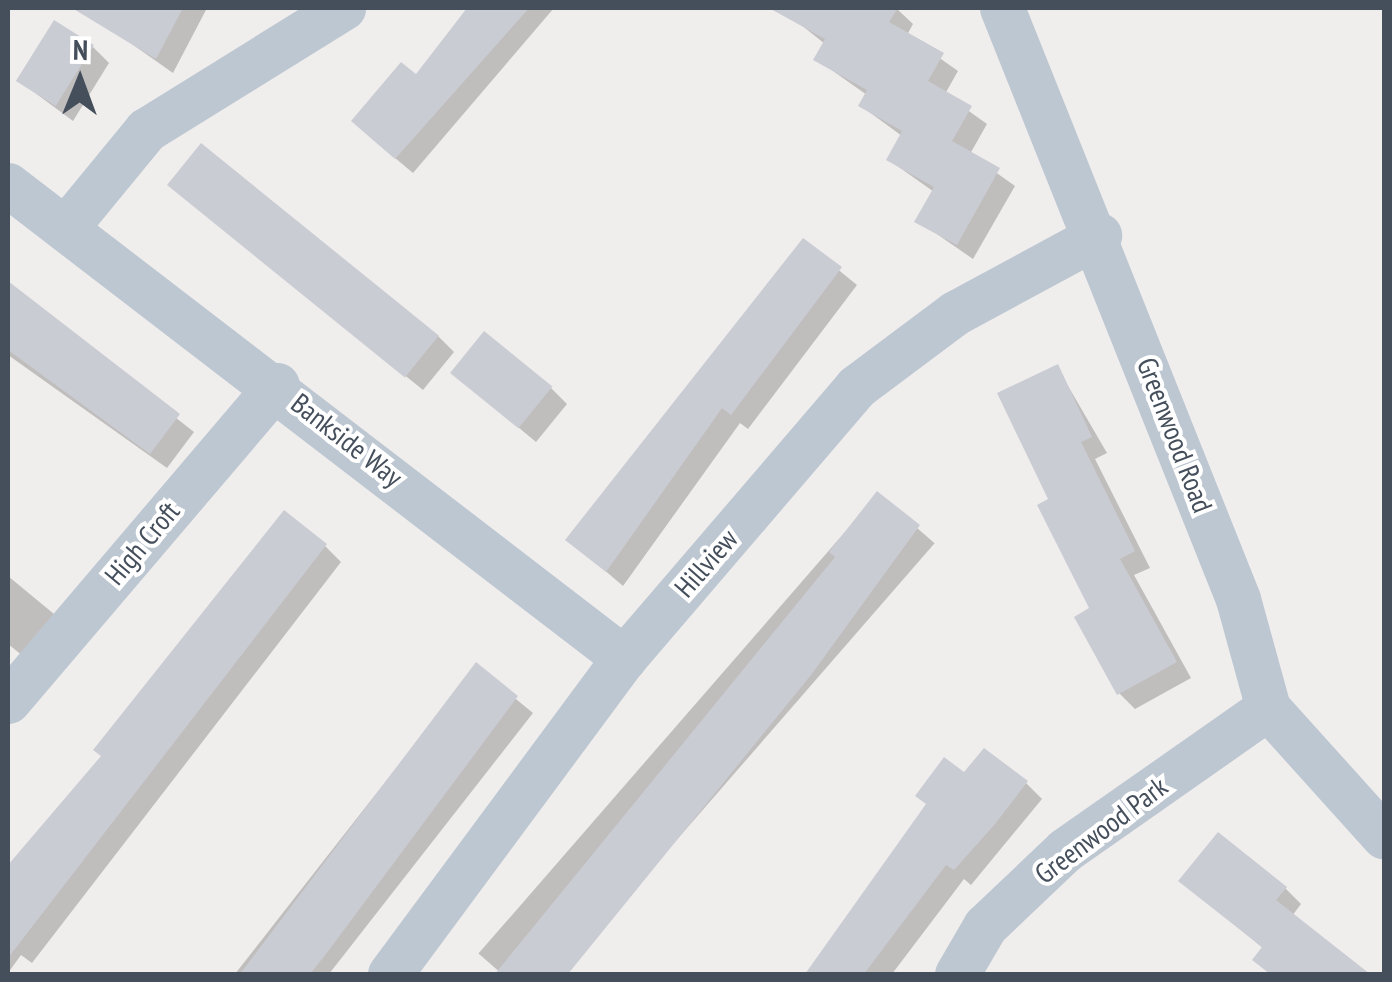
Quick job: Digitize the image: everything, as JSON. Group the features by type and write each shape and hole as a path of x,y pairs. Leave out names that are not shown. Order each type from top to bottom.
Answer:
{"street":[{"path":"68,225 146,130 343,8"},
{"name":"Greenwood Road","path":"1002,8 1099,236 1238,599 1268,708 1384,837"},
{"name":"Bankside Way","path":"8,185 68,225 277,384 624,658"},
{"name":"Hillview","path":"390,974 624,658 856,387 983,295 1099,236"},
{"name":"High Croft","path":"8,701 277,384"},
{"name":"Greenwood Park","path":"956,974 985,926 1066,850 1268,708"}],"building":[{"path":"72,8 183,8 156,59"},
{"path":"467,8 529,8 395,159 351,121 401,62 416,74"},
{"path":"769,8 898,8 889,22 944,53 928,81 972,106 952,141 1000,168 957,245 914,222 934,187 886,160 902,131 858,106 867,90 813,60 825,39"},
{"path":"54,20 94,45 56,106 16,81"},
{"path":"201,143 439,336 405,378 167,185"},
{"path":"803,238 842,267 731,415 722,408 606,572 565,540"},
{"path":"8,281 180,414 150,454 8,350"},
{"path":"484,331 552,386 518,428 450,373"},
{"path":"1058,364 1092,437 1081,442 1135,551 1120,559 1177,662 1117,695 1074,617 1089,608 1037,505 1048,499 997,393"},
{"path":"877,491 920,525 811,675 568,974 495,974 835,557 829,552"},
{"path":"284,510 327,544 8,958 8,865 101,756 93,750"},
{"path":"476,662 518,696 326,954 310,974 240,974"},
{"path":"984,748 1028,781 995,824 954,870 946,865 864,974 805,974 926,804 915,796 944,757 964,772"},
{"path":"1218,832 1287,887 1276,900 1370,974 1270,974 1252,960 1262,947 1178,881"}]}
